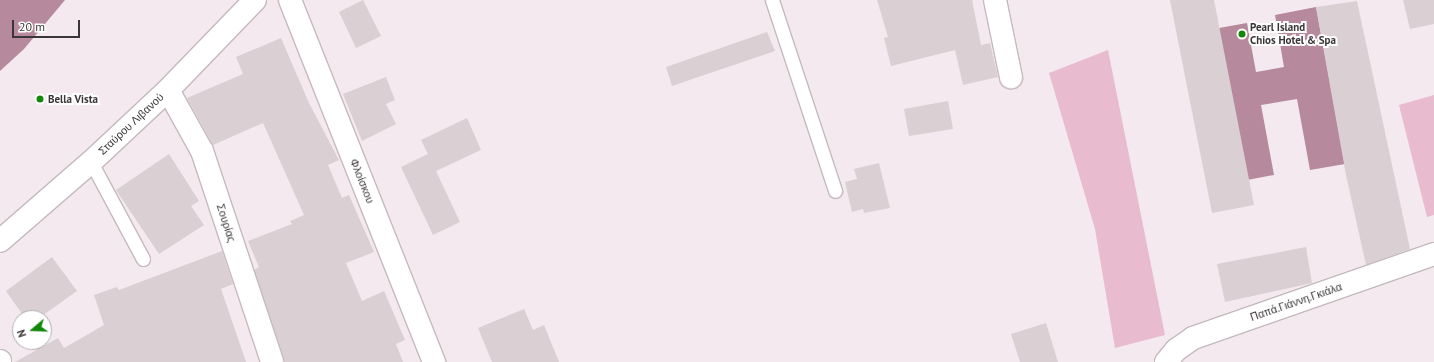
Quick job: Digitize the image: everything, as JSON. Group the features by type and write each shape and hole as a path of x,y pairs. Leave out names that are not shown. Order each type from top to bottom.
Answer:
{"street":[{"name":"Σταύρου Λιβανού","path":"0,241 91,162 168,90 255,0"},
{"name":"Φλοίσκου","path":"290,0 434,362"},
{"path":"995,0 1011,76"},
{"name":"Σουρίας","path":"168,90 202,150 272,362"},
{"name":"Παπά.Γιάννη.Γκιάλα","path":"1166,362 1176,350 1193,338 1434,254"}],"lane":[{"path":"772,0 835,191"},
{"path":"91,162 143,260"}],"shaded area":[{"path":"0,0 65,0 24,49 0,71"},
{"path":"1316,7 1345,164 1310,170 1297,99 1261,105 1274,175 1247,180 1219,28 1247,23 1256,72 1284,67 1275,15"},
{"path":"1108,50 1165,335 1115,348 1095,229 1049,73"},
{"path":"1434,95 1434,215 1427,217 1399,105"}],"building":[{"path":"363,0 381,36 356,48 339,12"},
{"path":"877,0 972,0 981,45 990,43 998,77 963,85 955,50 891,66 884,38 888,37"},
{"path":"1170,0 1214,0 1254,205 1212,213"},
{"path":"1403,0 1434,0 1434,24 1410,29"},
{"path":"1357,1 1410,249 1366,265 1346,175 1316,7"},
{"path":"767,32 775,51 672,86 666,67"},
{"path":"281,38 309,103 339,160 328,165 342,198 349,195 374,252 346,263 362,301 384,291 405,340 396,344 403,362 285,362 254,270 259,267 248,241 292,224 290,221 304,215 263,123 213,145 187,98 243,74 236,57"},
{"path":"386,77 395,100 386,104 396,124 362,141 343,94"},
{"path":"948,101 953,129 909,136 904,109"},
{"path":"467,118 481,150 436,171 460,222 433,235 401,167 428,154 421,140"},
{"path":"169,154 199,201 191,206 204,225 159,254 116,190"},
{"path":"879,163 890,208 864,213 863,209 852,212 845,182 857,179 854,169"},
{"path":"1306,247 1312,283 1225,302 1217,264"},
{"path":"222,251 233,284 221,289 246,362 15,362 36,350 52,350 52,341 58,338 64,348 104,325 94,295 117,287 119,290"},
{"path":"52,257 77,291 50,310 19,310 6,291"},
{"path":"524,309 533,330 544,325 559,362 492,362 478,328"},
{"path":"1046,323 1058,362 1020,362 1011,334"}],"place":[{"name":"Pearl Island Chios Hotel & Spa","path":"1242,34"},
{"name":"Bella Vista","path":"40,99"}]}
